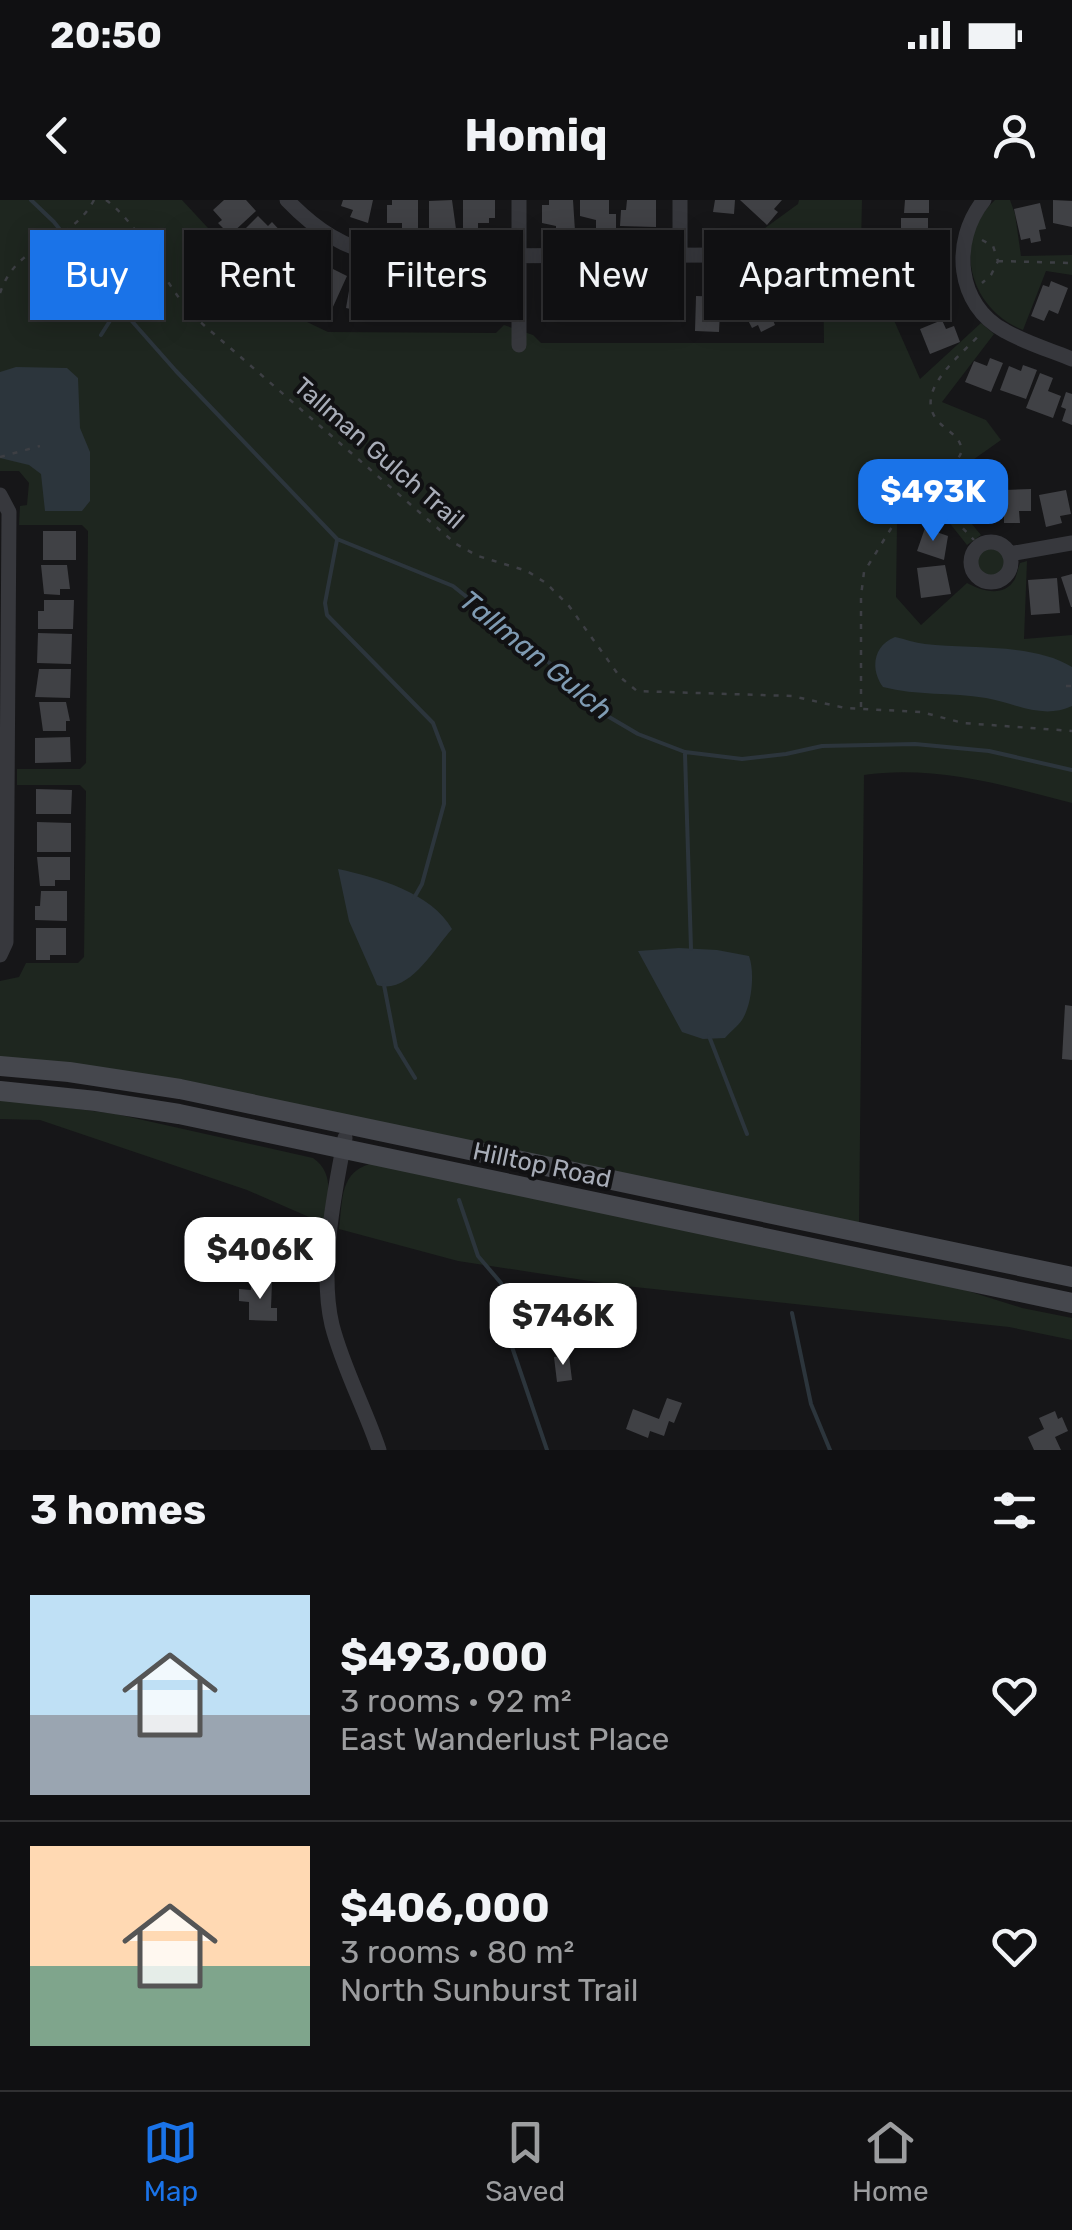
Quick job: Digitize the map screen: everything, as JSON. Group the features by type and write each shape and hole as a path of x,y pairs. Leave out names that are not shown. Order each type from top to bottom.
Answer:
{"main road":[{"name":"Hilltop Road","path":"0,1066 136,1081 1072,1278"},
{"name":"Hilltop Road","path":"0,1091 124,1104 1072,1303"}],"street":[{"path":"288,200 322,232 351,245"},
{"path":"519,200 519,230"},
{"path":"680,200 680,230"},
{"path":"984,200 963,243 963,268 974,300 1005,331 1072,358"},
{"path":"519,320 519,345"},
{"path":"4,958 4,646 10,512 5,493"},
{"path":"1009,554 1072,543"},
{"path":"348,1124 328,1272 328,1306 345,1365 378,1450"}],"path":[{"path":"0,293 15,263 72,228 83,219 94,200"},
{"name":"Tallman Gulch Trail","path":"106,200 131,223 168,284 198,320 456,544 478,556 527,571 546,583 569,606 626,685 652,693 772,695 921,712 963,723 1072,731"},
{"path":"978,239 993,246 998,261 981,284"},
{"path":"998,261 1072,263"},
{"path":"932,488 936,478 957,462 962,450 958,438 934,414 931,391 982,332"},
{"path":"0,457 40,446"},
{"path":"861,708 864,572 905,506 920,490 932,488 944,495 957,522 974,540"},
{"path":"1066,686 1072,686"}],"shaded area":[{"path":"0,200 182,200 210,230 184,230 184,320 303,320 328,332 496,333 504,325 533,335 541,343 824,343 824,320 894,320 920,379 981,323 994,334 942,402 986,420 1001,440 939,484 981,535 967,545 925,492 897,524 896,597 921,625 967,583 986,590 1005,589 1015,579 1020,563 1027,561 1024,639 1072,635 1072,803 943,775 864,775 859,1224 0,1058 0,981 19,977 26,963 78,963 84,957 86,791 80,785 17,785 17,769 80,769 86,763 88,531 82,525 19,525 20,506 27,505 29,483 19,471 0,471"},
{"path":"799,200 862,200 861,230 762,230"},
{"path":"995,200 1010,200 1021,256 1072,255 1072,275 1046,271 1023,330 990,307 972,272 973,235 981,216"},
{"path":"16,367 67,368 78,378 80,428 90,452 90,501 82,511 45,511 41,474 29,465 0,458 0,372"},
{"path":"991,548 1001,552 1005,562 1001,572 991,576 981,572 977,562 981,552"},
{"path":"895,637 925,644 1020,650 1057,659 1072,667 1072,706 1039,711 986,698 883,687 876,673 876,659 882,646"},
{"path":"338,869 402,888 431,906 452,929 410,977 389,986 377,985 349,921"},
{"path":"679,948 749,956 752,979 748,1006 742,1020 725,1038 703,1039 682,1032 638,951"},
{"path":"0,1099 116,1114 313,1158 327,1179 325,1224 247,1190 40,1120 0,1119"},
{"path":"374,1163 952,1286 1022,1308 1072,1318 1072,1340 1009,1327 616,1285 458,1261 339,1229 349,1179 354,1172"}],"building":[{"path":"224,200 246,200 256,211 235,230 225,230 213,210"},
{"path":"343,200 373,200 368,223 350,217 353,210 341,206"},
{"path":"392,200 418,200 418,230 402,230 402,223 387,223 387,205 392,205"},
{"path":"452,200 456,229 429,228 429,201"},
{"path":"463,200 495,200 495,218 489,218 489,223 478,223 478,228 463,228"},
{"path":"549,200 573,200 575,230 556,230 556,226 542,223 542,205 549,205"},
{"path":"580,200 609,200 609,214 616,214 616,229 596,228 596,220 580,216"},
{"path":"627,200 656,200 656,227 620,226 621,210 626,210"},
{"path":"715,200 735,200 734,214 713,212"},
{"path":"740,200 782,200 767,225"},
{"path":"905,200 929,200 929,213 904,213"},
{"path":"1053,200 1072,201 1072,227 1053,223"},
{"path":"1040,203 1046,229 1039,230 1041,241 1021,240 1014,209"},
{"path":"258,216 279,230 244,230"},
{"path":"901,218 928,218 928,230 901,230"},
{"path":"333,269 347,276 332,309 331,273"},
{"path":"1051,281 1068,288 1058,314 1049,310 1044,321 1031,316 1043,285 1049,287"},
{"path":"351,285 351,309 346,308"},
{"path":"696,296 704,296 704,320 720,320 719,332 695,331"},
{"path":"748,320 773,320 775,325 761,332 758,325 752,328"},
{"path":"942,320 946,329 954,326 960,342 930,354 920,329"},
{"path":"990,358 1003,363 991,392 965,382 974,361 987,366"},
{"path":"1023,365 1037,370 1026,399 1000,390 1009,366 1021,371"},
{"path":"1040,373 1053,378 1048,391 1061,396 1053,418 1026,408"},
{"path":"1066,392 1072,394 1072,425 1062,421"},
{"path":"974,480 990,499 980,507 984,512 972,521 953,496"},
{"path":"1031,489 1031,511 1019,511 1020,523 1004,523 1004,490"},
{"path":"1066,490 1071,514 1060,516 1062,523 1046,527 1039,495"},
{"path":"925,528 948,536 944,560 917,551"},
{"path":"43,531 76,531 76,560 43,560"},
{"path":"41,565 67,565 70,589 60,589 60,595 44,594"},
{"path":"945,565 951,594 921,598 917,568"},
{"path":"1072,574 1072,607 1071,607 1061,577"},
{"path":"1057,578 1060,613 1031,615 1028,580"},
{"path":"44,600 74,600 73,629 38,629 38,611 44,611"},
{"path":"38,633 72,634 71,664 37,663"},
{"path":"39,669 71,669 70,698 35,697"},
{"path":"39,702 66,702 70,721 66,721 66,731 43,731"},
{"path":"70,737 71,762 35,763 35,738"},
{"path":"36,789 72,790 71,814 36,814"},
{"path":"37,822 71,823 71,852 37,852"},
{"path":"37,857 70,857 70,880 40,886"},
{"path":"41,891 67,891 67,921 35,920"},
{"path":"36,928 66,928 66,955 36,960"},
{"path":"1065,1005 1072,1006 1072,1060 1062,1059"},
{"path":"251,1282 272,1282 271,1308 277,1308 277,1321 249,1320 249,1302 239,1301 239,1289 251,1290"},
{"path":"569,1355 572,1380 557,1382 554,1357"},
{"path":"667,1398 682,1403 664,1436 650,1431 648,1438 626,1429 633,1409 659,1419"},
{"path":"1055,1411 1068,1431 1055,1437 1061,1450 1034,1450 1028,1437 1044,1429 1039,1418"}],"waterway":[{"name":"Tallman Gulch","path":"31,200 54,222 176,371 337,539 453,586 552,665 604,714 638,734 685,752 742,759 822,746 915,744 989,751 1072,770"},
{"path":"101,335 110,320"},
{"path":"337,540 325,603 327,615 433,723 444,752 444,804 422,884 414,898"},
{"path":"685,754 691,949"},
{"path":"384,985 396,1047 415,1078"},
{"path":"709,1036 747,1134"},
{"path":"459,1200 478,1256 501,1283 510,1301"},
{"path":"792,1313 811,1404 830,1450"},
{"path":"511,1317 510,1341 547,1450"}]}
